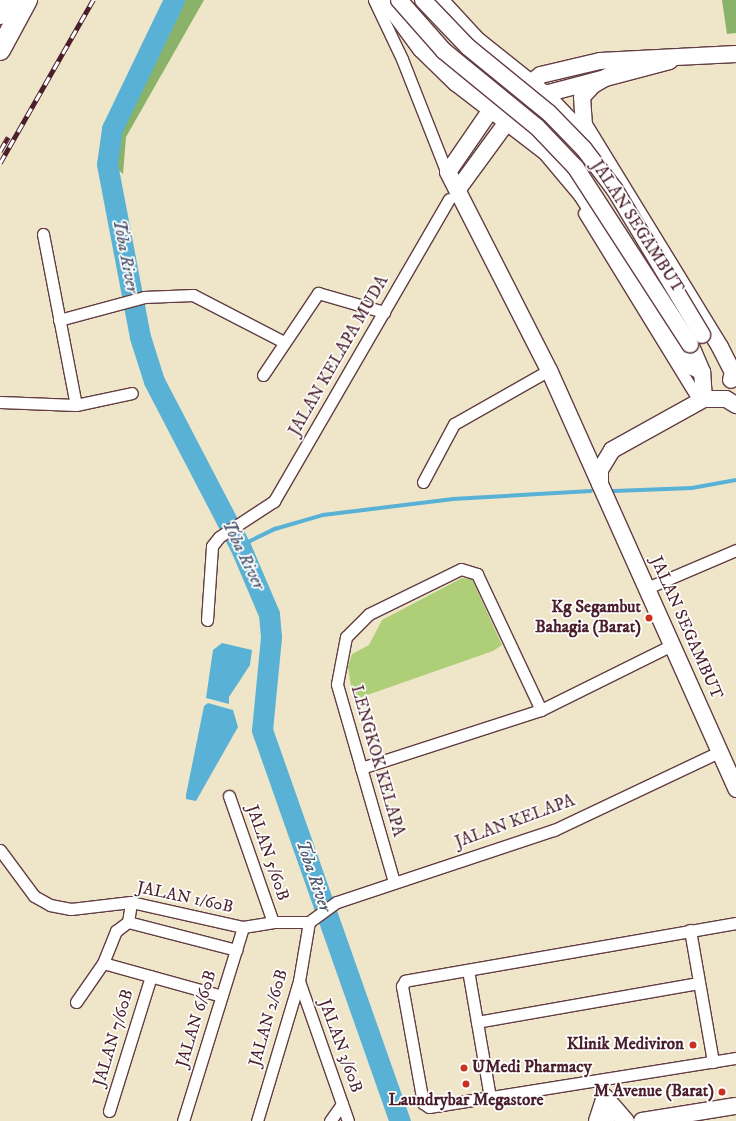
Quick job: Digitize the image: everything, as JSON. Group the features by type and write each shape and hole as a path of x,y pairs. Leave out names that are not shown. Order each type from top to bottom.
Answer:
{"highway":[{"path":"0,50 7,20 9,0"},
{"path":"7,20 27,0"},
{"path":"7,20 39,0"}],"main road":[{"path":"385,0 421,49 476,100 546,152 582,194"},
{"name":"JALAN SEGAMBUT","path":"399,0 444,51 537,127 576,168 696,339 733,386"},
{"name":"JALAN SEGAMBUT","path":"423,0 468,47 549,113 584,149 622,202 696,339 702,372 702,401"},
{"path":"440,0 477,40 530,80 545,94 601,155"},
{"path":"454,194 506,122 545,94 612,74 675,59 736,54"},
{"path":"448,172 490,110 530,80 600,61 643,56 675,59"},
{"path":"476,100 489,100 501,95 509,85 510,66"},
{"path":"612,74 593,85 582,97 582,118 601,155 720,347 733,373 733,386"},
{"path":"601,155 589,148 579,148 570,155 570,172 582,194 689,365 702,372"},
{"name":"JALAN SEGAMBUT","path":"448,172 454,194 549,370 721,751 736,788"},
{"path":"600,484 600,470 612,450 702,401 726,399 736,405"},
{"path":"579,438 589,445 612,450"},
{"path":"597,1121 605,1097"},
{"path":"605,1097 626,1121"},
{"path":"642,1121 736,1106"}],"street":[{"path":"374,0 448,172"},
{"name":"JALAN KELAPA MUDA","path":"207,620 212,546 219,537 248,521 274,501 454,194"},
{"path":"584,213 702,401"},
{"path":"43,234 76,405"},
{"path":"263,375 318,293 384,312"},
{"path":"59,320 144,297 194,295 284,342"},
{"path":"423,482 454,424 549,370"},
{"path":"0,402 76,405 132,393"},
{"path":"647,588 736,550"},
{"name":"LENGKOK KELAPA","path":"394,882 337,684 346,637 369,614 461,569 477,574 541,710"},
{"path":"361,768 541,710 672,645"},
{"name":"JALAN KELAPA","path":"312,920 337,902 554,830 721,751"},
{"name":"JALAN 5/60B","path":"229,796 273,922"},
{"name":"JALAN 1/60B","path":"0,850 34,896 50,905 71,909 131,902 243,927 273,922 312,920"},
{"path":"76,1002 103,963 116,931 128,922 131,902"},
{"name":"JALAN 2/60B","path":"257,1121 299,982 312,920"},
{"path":"128,922 236,950"},
{"path":"736,923 405,981 402,986 424,1103 429,1107 736,1058"},
{"name":"JALAN 6/60B","path":"183,1121 243,927"},
{"path":"690,930 713,1062"},
{"path":"103,963 222,996"},
{"path":"468,970 490,1098"},
{"name":"JALAN 7/60B","path":"109,1111 151,976"},
{"name":"JALAN 3/60B","path":"299,982 348,1121"},
{"path":"477,1022 699,983"},
{"path":"602,1080 609,1121"},
{"path":"330,1121 342,1104"}],"green space":[{"path":"180,0 204,0 126,137 123,174 114,166 119,127 178,11"},
{"path":"722,0 736,0 736,33 727,34"},
{"path":"462,578 472,579 502,645 493,651 353,700 348,667 352,654 369,645 382,620"}],"water":[{"path":"222,643 252,650 250,665 229,697 229,704 206,698 213,650"},
{"path":"208,703 233,710 238,727 196,801 186,799 186,795 204,706"}],"waterway":[{"name":"Toba River","path":"174,0 112,129 107,164 140,337 154,381 240,546 269,614 271,637 262,730 400,1121"},
{"path":"614,491 692,488 736,480"},
{"path":"240,546 275,529 323,515 453,499 591,491"}],"railway":[{"path":"0,163 93,0"},
{"path":"0,151 8,137"}],"place":[{"name":"Kg Segambut Bahagia (Barat)","path":"649,618"},
{"name":"Klinik Mediviron","path":"693,1045"},
{"name":"UMedi Pharmacy","path":"464,1068"},
{"name":"Laundrybar Megastore","path":"466,1084"},
{"name":"M Avenue (Barat)","path":"722,1092"}]}
